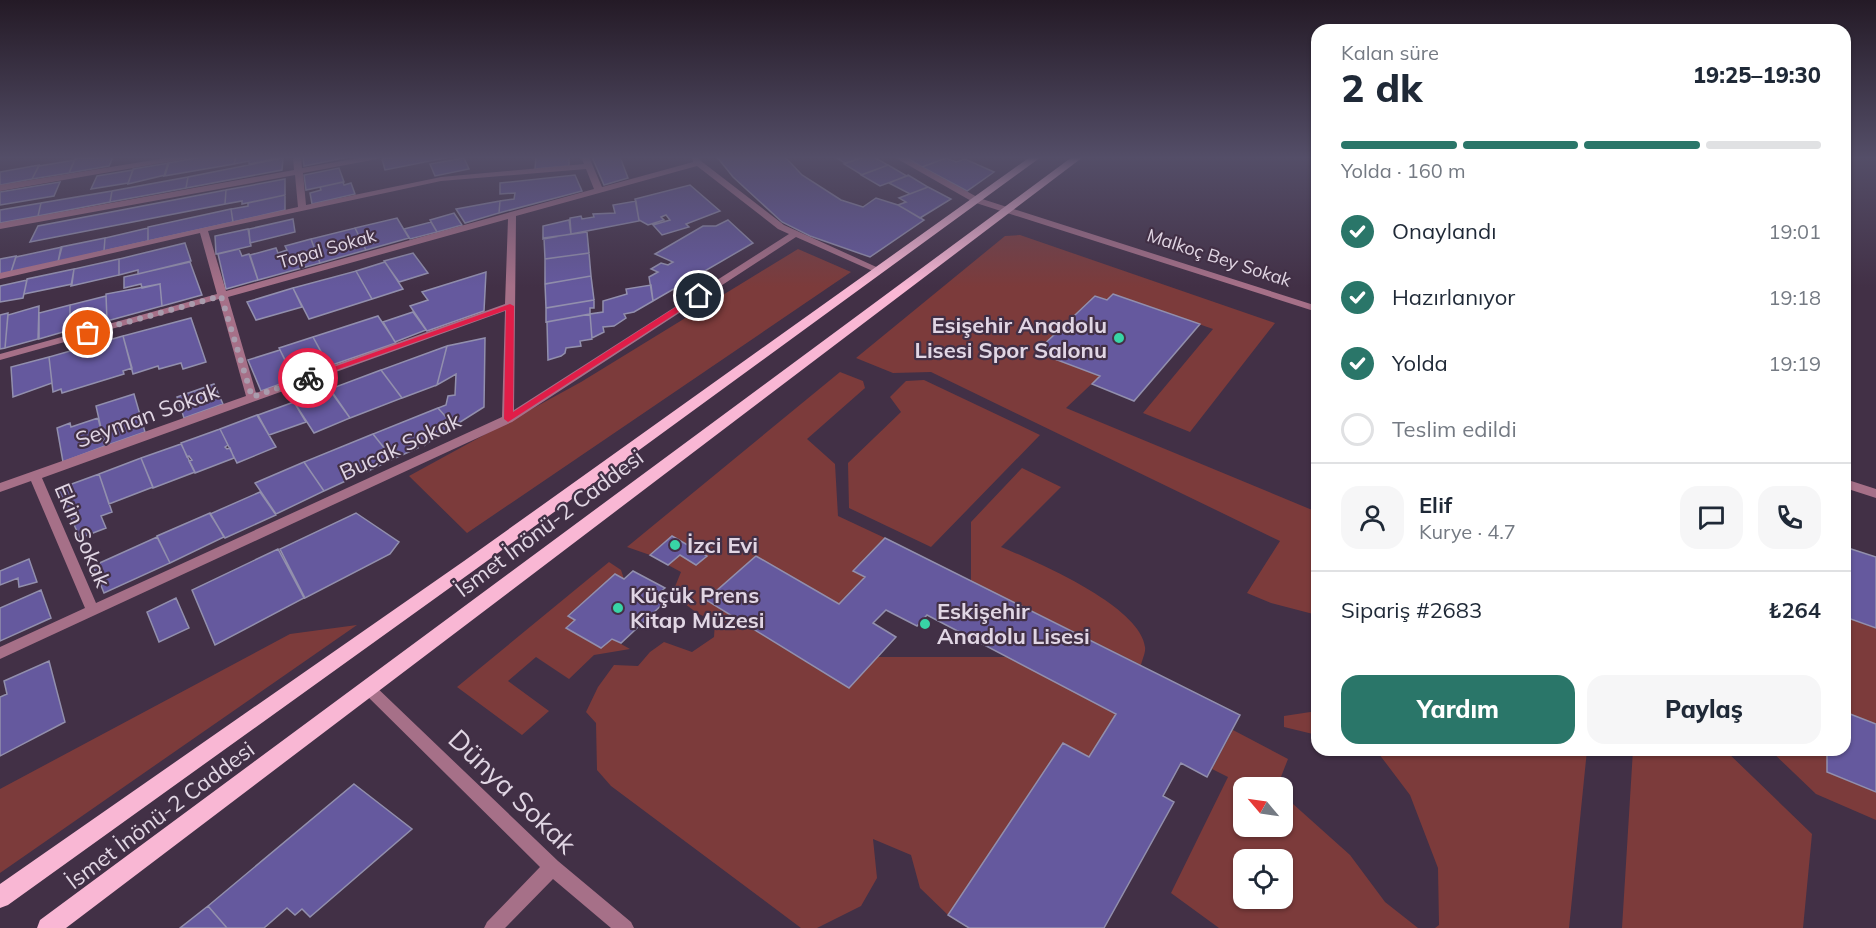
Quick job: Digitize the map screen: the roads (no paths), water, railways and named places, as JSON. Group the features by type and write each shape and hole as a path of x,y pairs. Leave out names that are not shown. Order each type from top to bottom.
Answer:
{"main road":[{"name":"İsmet İnönü-2 Caddesi","path":"0,897 470,565 976,200"},
{"name":"İsmet İnönü-2 Caddesi","path":"48,928 1019,200"}],"street":[{"path":"0,226 141,200"},
{"path":"301,200 302,207"},
{"path":"0,276 335,200"},
{"name":"Topal Sokak","path":"0,357 563,200"},
{"path":"747,200 781,227 878,270"},
{"name":"Malkoç Bey Sokak","path":"977,200 1311,307"},
{"path":"508,419 512,215"},
{"path":"203,229 252,397"},
{"name":"Bucak Sokak","path":"0,653 508,419 795,234"},
{"name":"Seyman Sokak","path":"0,488 510,306"},
{"name":"Ekin Sokak","path":"34,476 93,610"},
{"path":"1851,485 1876,494"},
{"name":"Dünya Sokak","path":"367,687 552,867 625,928"},
{"path":"493,928 552,867"}],"place":[{"name":"Esişehir Anadolu Lisesi Spor Salonu","path":"1119,338"},
{"name":"İzci Evi","path":"675,545"},
{"name":"Küçük Prens Kitap Müzesi","path":"618,608"},
{"name":"Eskişehir Anadolu Lisesi","path":"925,624"}]}
